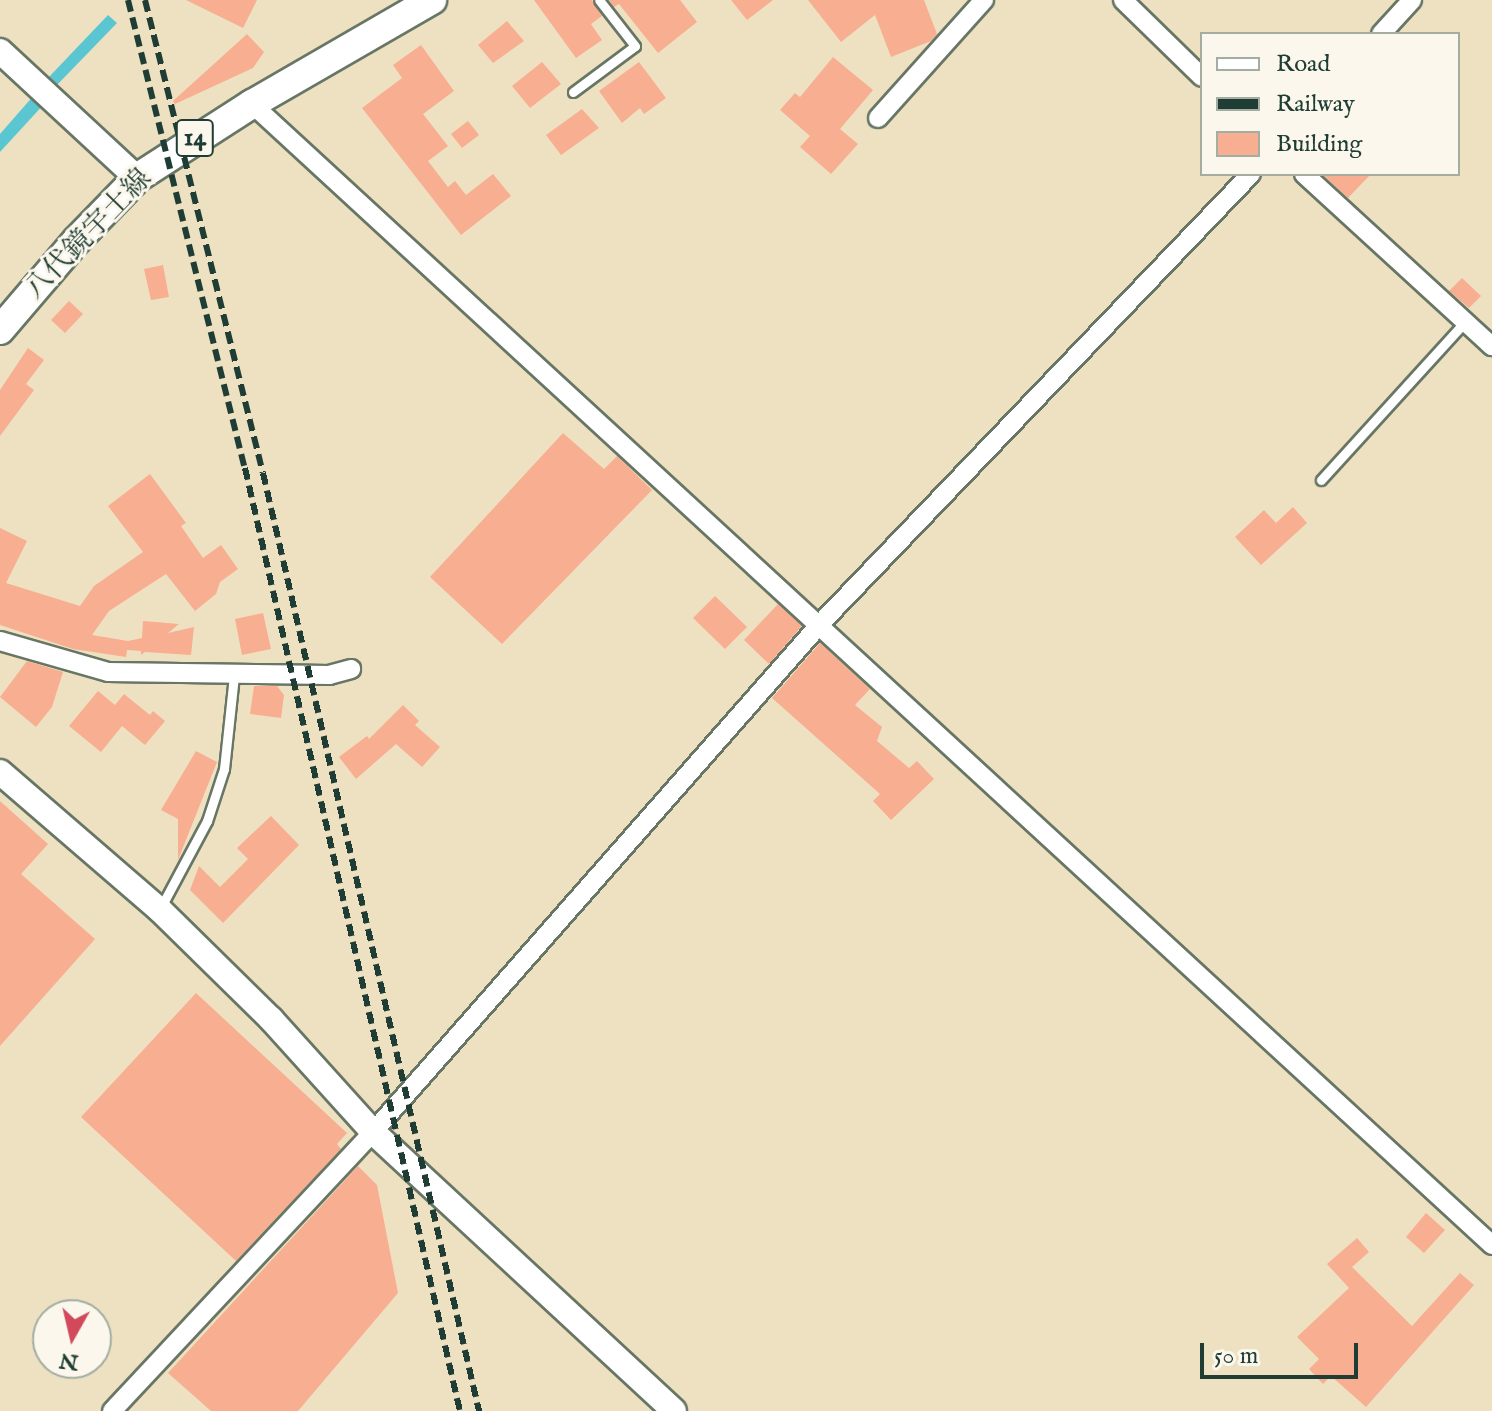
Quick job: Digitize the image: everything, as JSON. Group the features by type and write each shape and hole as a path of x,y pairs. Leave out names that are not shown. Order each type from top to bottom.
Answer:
{"main road":[{"name":"八代鏡宇土線","path":"0,330 77,240 137,178 252,104 432,0"}],"street":[{"path":"878,118 984,0"},
{"path":"1123,0 1200,75"},
{"path":"1383,32 1412,0"},
{"path":"0,51 137,178"},
{"path":"252,104 1492,1245"},
{"path":"112,1411 373,1132 820,624 1249,176"},
{"path":"1306,176 1492,346"},
{"path":"0,641 108,672 329,675 351,669"},
{"path":"0,772 160,910 271,1019 373,1132 674,1411"}],"lane":[{"path":"573,92 635,46 599,0"},
{"path":"1321,480 1465,322"},
{"path":"160,910 207,821 224,769 234,675"}],"water":[{"path":"108,15 117,23 56,86 48,78"},
{"path":"35,94 45,103 0,152 0,134"}],"building":[{"path":"186,0 257,0 243,28"},
{"path":"534,0 592,0 602,16 591,24 602,40 576,58"},
{"path":"609,0 680,0 697,22 658,53 619,4 614,7"},
{"path":"731,0 773,0 747,20"},
{"path":"808,0 924,0 937,34 931,41 891,57 875,15 841,42"},
{"path":"507,21 524,41 493,63 478,45"},
{"path":"247,34 264,52 253,68 175,104 173,101"},
{"path":"421,45 454,91 423,114 448,146 428,161 448,187 455,181 466,195 493,174 511,196 461,235 362,108 402,78 393,65"},
{"path":"833,57 873,90 840,129 858,144 831,174 800,147 810,136 780,110 795,93 800,97"},
{"path":"542,62 561,84 530,108 512,86"},
{"path":"639,62 666,98 644,114 640,108 622,123 599,91"},
{"path":"582,109 599,128 561,155 546,135"},
{"path":"468,121 479,135 462,148 451,134"},
{"path":"1324,176 1369,176 1348,198"},
{"path":"163,265 169,297 151,300 144,269"},
{"path":"1462,278 1481,296 1469,308 1449,291"},
{"path":"69,301 83,314 65,333 51,320"},
{"path":"28,348 44,360 26,384 34,390 0,436 0,390"},
{"path":"563,433 604,469 617,456 652,490 502,644 430,577"},
{"path":"150,474 186,523 181,526 203,558 221,545 238,569 220,582 216,594 195,611 166,574 109,611 92,635 128,641 142,638 143,621 179,624 168,633 194,627 191,655 145,652 141,655 141,651 127,650 126,657 73,649 0,625 0,528 27,541 6,583 80,606 94,586 143,552 108,506"},
{"path":"1293,507 1307,523 1261,565 1235,537 1264,510 1276,523"},
{"path":"715,596 747,627 725,649 693,618"},
{"path":"778,604 802,626 769,664 744,640"},
{"path":"263,613 271,649 242,655 235,619"},
{"path":"820,643 870,689 855,705 882,727 877,741 909,768 917,761 934,779 891,820 873,801 880,794 772,698"},
{"path":"27,661 63,672 52,707 36,727 0,697"},
{"path":"254,686 277,686 284,695 281,718 250,714"},
{"path":"98,691 115,705 124,694 150,715 153,711 165,721 145,745 122,726 101,752 69,726"},
{"path":"403,705 419,721 415,725 440,747 422,767 396,744 356,779 339,757 367,736 369,739"},
{"path":"196,751 217,762 178,860 178,819 161,810"},
{"path":"0,801 48,844 21,874 95,939 0,1046"},
{"path":"271,816 299,845 223,923 190,890 199,866 220,887 248,859 237,848"},
{"path":"196,993 347,1133 337,1144 341,1149 236,1261 81,1117"},
{"path":"358,1166 377,1185 398,1293 298,1411 211,1411 168,1373"},
{"path":"1426,1213 1445,1230 1424,1253 1406,1237"},
{"path":"1357,1238 1369,1252 1352,1267 1412,1326 1460,1273 1474,1285 1366,1407 1331,1376 1323,1384 1309,1369 1319,1359 1297,1337 1349,1288 1327,1264"}],"railway":[{"path":"128,0 245,468 460,1411"},
{"path":"145,0 263,473 479,1411"}]}
